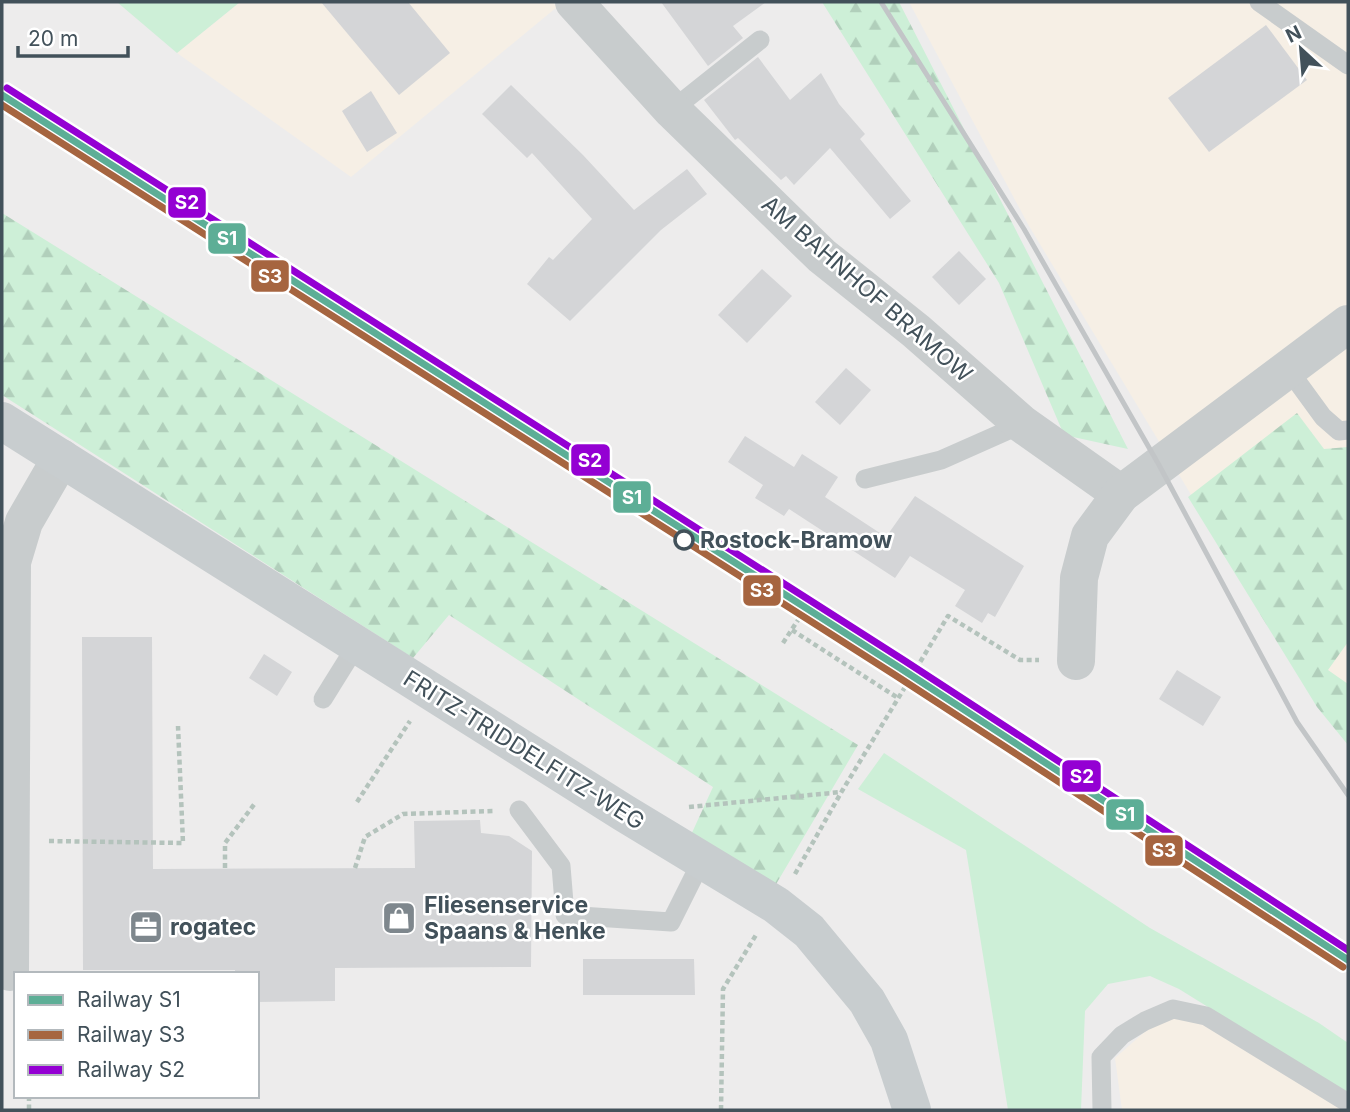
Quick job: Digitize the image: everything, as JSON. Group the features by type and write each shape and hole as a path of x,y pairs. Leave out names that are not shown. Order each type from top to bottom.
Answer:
{"street":[{"name":"AM BAHNHOF BRAMOW","path":"574,2 672,110 822,256 916,331 1022,424 1121,494"},
{"path":"1062,661 1090,537 1121,494 1348,324"},
{"name":"FRITZ-TRIDDELFITZ-WEG","path":"2,421 356,646 776,905 809,931 867,1001 889,1040 912,1110"},
{"path":"13,974 12,562 24,522 61,458"}],"lane":[{"path":"1259,2 1348,65"},
{"path":"672,110 761,40"},
{"path":"1287,369 1323,417 1339,430 1348,430"},
{"path":"866,479 941,460 1022,424"},
{"path":"323,699 356,646"},
{"path":"519,810 561,866 565,915 671,922 702,860"},
{"path":"1101,1110 1101,1057 1122,1035 1172,1009 1206,1016 1348,1103"}],"path":[{"path":"791,882 948,616 1020,660 1062,661"},
{"path":"783,643 800,617"},
{"path":"792,630 898,698"},
{"path":"357,802 412,718"},
{"path":"11,841 183,843 178,726"},
{"path":"624,813 842,792"},
{"path":"225,868 225,843 256,802"},
{"path":"355,868 365,837 403,814 519,810"},
{"path":"721,1110 723,989 759,931"}],"shaded area":[{"path":"240,2 553,2 557,7 351,177 177,53"},
{"path":"909,2 1348,2 1348,707 1298,672 1029,226"},
{"path":"1183,1014 1205,1022 1347,1110 1122,1110 1115,1058 1148,1029"}],"green space":[{"path":"117,2 240,2 177,53"},
{"path":"822,2 899,2 1128,449 1064,435 999,283"},
{"path":"2,213 858,745 775,886 690,837 713,787 449,615 413,658 2,395"},
{"path":"1297,413 1324,449 1348,447 1348,642 1328,670 1348,684 1348,745 1317,707 1188,497"},
{"path":"884,753 1150,928 1319,1023 1348,1043 1348,1094 1179,989 1150,976 1108,984 1085,1011 1081,1110 1008,1110 966,850 858,789"}],"building":[{"path":"321,2 408,2 450,53 399,95"},
{"path":"661,2 766,2 733,26 743,38 708,66"},
{"path":"1266,25 1307,80 1209,152 1168,98"},
{"path":"758,57 790,100 821,73 839,104 865,134 860,139 911,201 890,219 830,148 794,185 786,176 781,180 738,138 735,140 704,100"},
{"path":"511,85 583,155 634,210 687,169 707,194 661,230 570,321 527,284 549,257 553,260 592,219 532,153 527,158 482,114"},
{"path":"371,91 397,133 367,152 342,111"},
{"path":"959,251 986,279 959,305 932,277"},
{"path":"762,269 792,296 747,343 718,315"},
{"path":"846,368 871,390 840,425 815,402"},
{"path":"745,436 794,467 802,454 838,477 825,497 886,537 915,496 1024,566 995,617 988,613 982,623 955,606 965,590 910,556 895,578 789,509 784,516 755,498 763,485 728,462"},
{"path":"82,637 152,637 153,869 415,868 414,821 480,820 481,833 509,836 532,851 531,967 335,968 335,1001 259,1002 259,972 83,970"},
{"path":"264,654 292,672 277,696 249,678"},
{"path":"1177,670 1221,697 1203,726 1159,699"},
{"path":"583,959 694,959 695,995 583,995"}],"railway":[{"path":"881,2 1024,229 1159,465 1297,722 1348,795"}],"rail line":[{"name":"S2","path":"7,88 905,661 1348,950"},
{"name":"S1","path":"2,95 900,668 1348,960"},
{"name":"S3","path":"2,105 895,675 1343,967"}],"place":[{"name":"Rostock-Bramow","path":"684,540"},
{"name":"Fliesenservice Spaans & Henke","path":"399,918"},
{"name":"rogatec","path":"146,927"}]}
